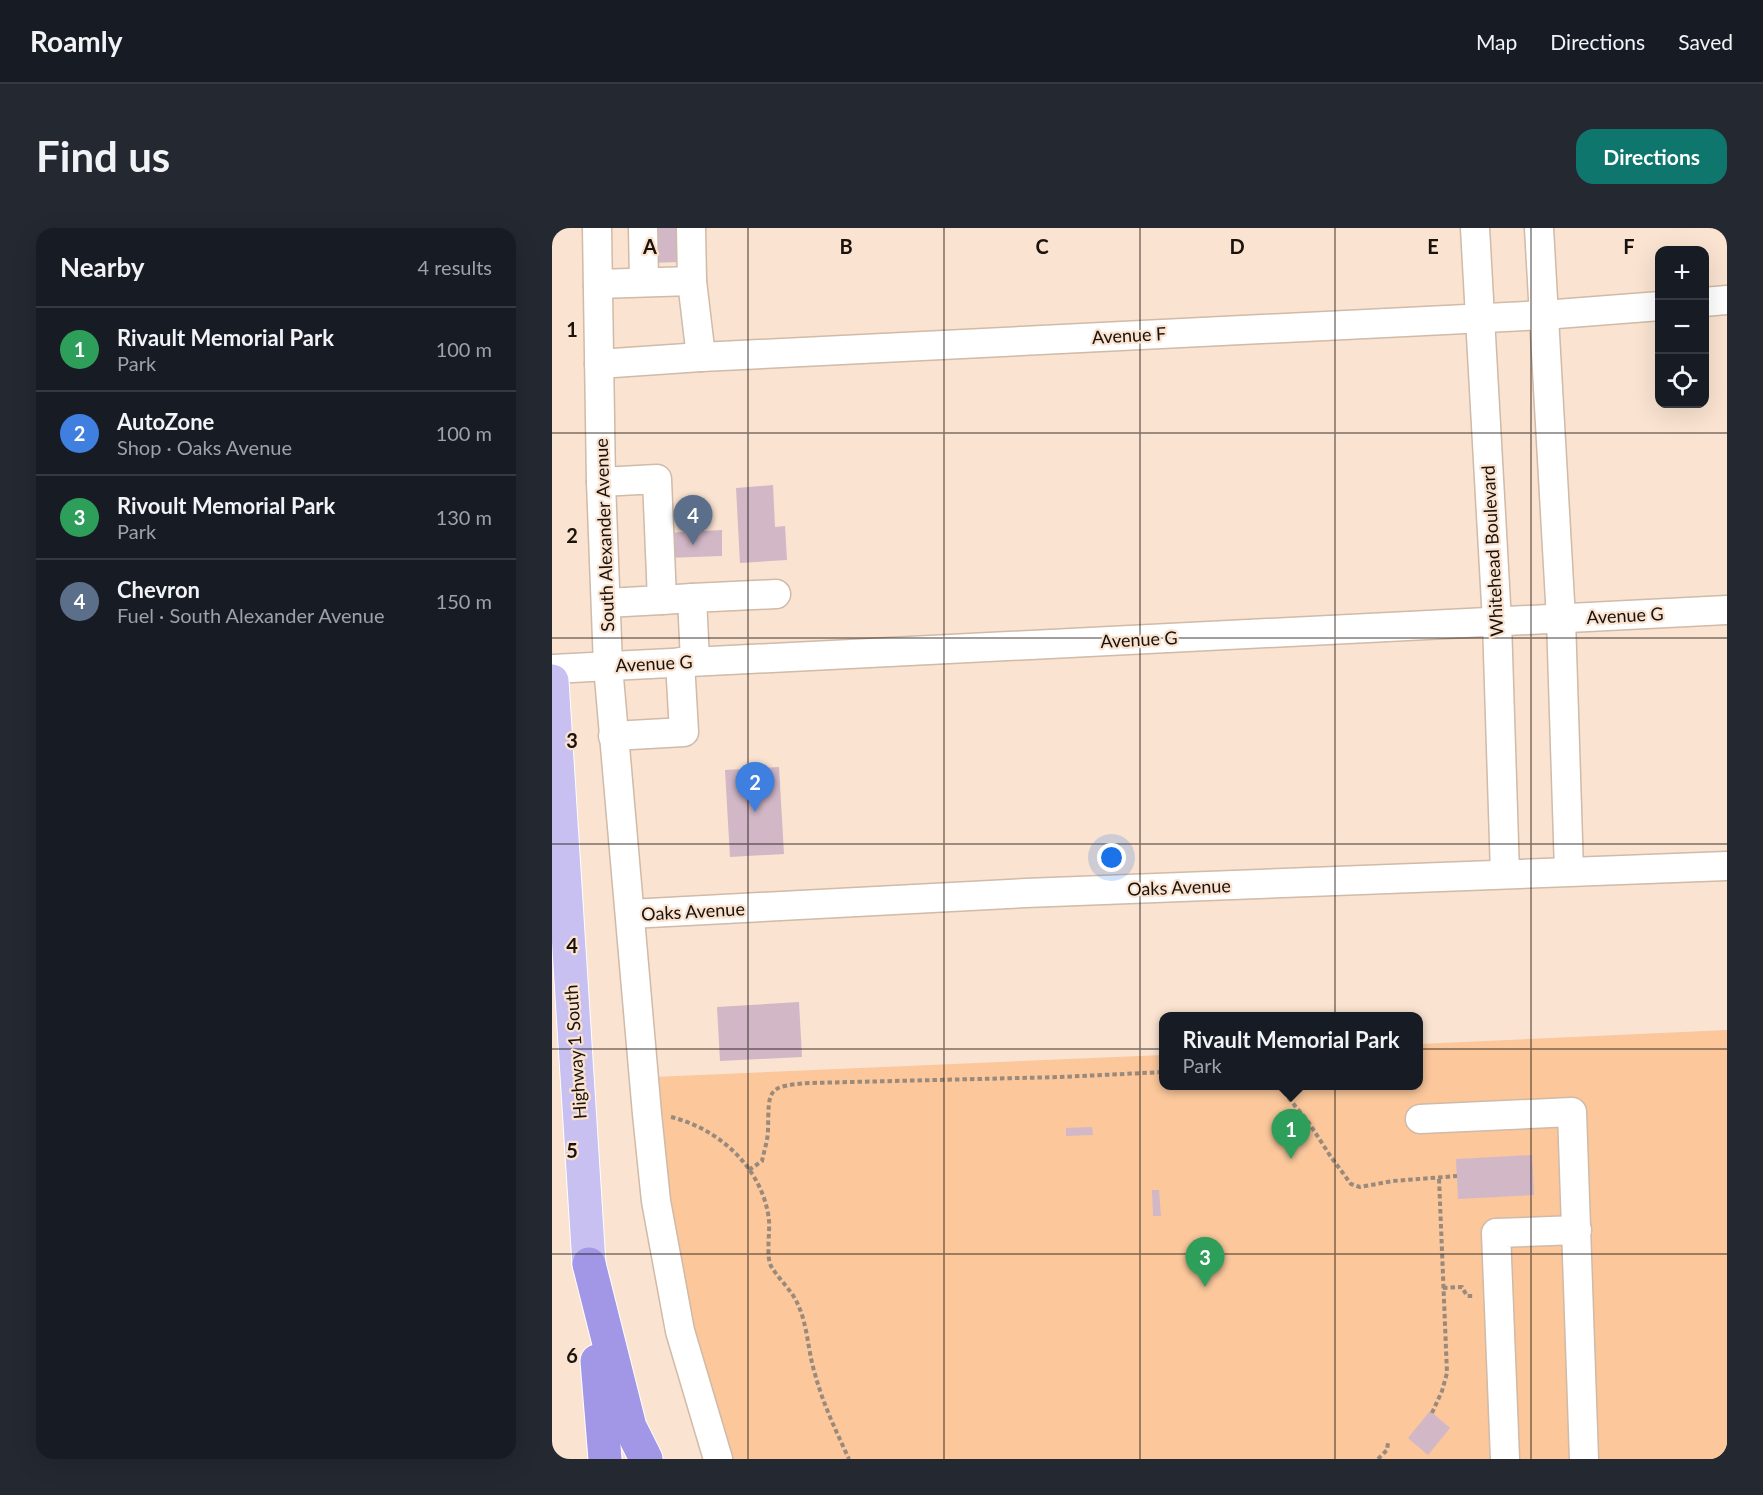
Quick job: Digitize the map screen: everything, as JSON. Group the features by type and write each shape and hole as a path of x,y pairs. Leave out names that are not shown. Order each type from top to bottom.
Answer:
{"highway":[{"name":"Highway 1 South","path":"589,1264 605,1459"},
{"path":"589,1264 630,1427 646,1459"}],"main road":[{"name":"Highway 1 South","path":"552,681 589,1264"}],"street":[{"name":"South Alexander Avenue","path":"597,228 601,482 608,666 647,1114 656,1201 680,1331 718,1459"},
{"path":"643,228 644,282"},
{"path":"691,228 692,281 701,357"},
{"name":"Whitehead Boulevard","path":"1474,228 1497,622 1505,874"},
{"path":"1539,228 1561,619 1569,871"},
{"path":"598,284 692,281"},
{"path":"1709,302 1727,300"},
{"name":"Avenue F","path":"599,364 1544,315 1655,306"},
{"path":"601,482 657,479 662,600"},
{"path":"606,603 776,594"},
{"path":"613,736 684,732 692,598"},
{"name":"Avenue G","path":"552,669 1727,610"},
{"name":"Oaks Avenue","path":"630,914 1038,893 1727,866"},
{"path":"1420,1119 1572,1112 1584,1459"},
{"path":"1505,1459 1496,1233 1577,1230"}],"path":[{"path":"749,1170 762,1161 768,1134 770,1094 781,1087 809,1083 1159,1072"},
{"path":"1282,1090 1310,1123 1350,1184 1360,1187 1393,1181 1457,1176"},
{"path":"647,1114 685,1121 713,1134 742,1159 758,1185 767,1213 770,1264 792,1293 800,1309 817,1382 849,1459"},
{"path":"1432,1413 1447,1373 1439,1178"},
{"path":"1443,1288 1462,1287 1467,1296"},
{"path":"1378,1459 1387,1450 1388,1443"}],"shaded area":[{"path":"1727,1030 1727,1459 731,1459 695,1348 670,1225 654,1077 1159,1055 1159,1090 1423,1090 1423,1044"}],"building":[{"path":"649,228 679,228 679,262 650,263"},
{"path":"773,485 775,527 785,526 787,560 740,563 736,488"},
{"path":"722,530 722,556 665,558 664,533"},
{"path":"779,767 784,854 730,857 725,770"},
{"path":"799,1002 802,1057 720,1061 717,1007"},
{"path":"1092,1127 1093,1135 1066,1136 1066,1128"},
{"path":"1532,1155 1534,1195 1458,1199 1456,1159"},
{"path":"1152,1190 1159,1190 1161,1216 1153,1216"},
{"path":"1430,1411 1450,1428 1428,1455 1408,1438"}],"place":[{"name":"Chevron","path":"693,545"},
{"name":"AutoZone","path":"755,812"},
{"name":"Rivault Memorial Park","path":"1291,1159"},
{"name":"Rivoult Memorial Park","path":"1205,1287"}]}
